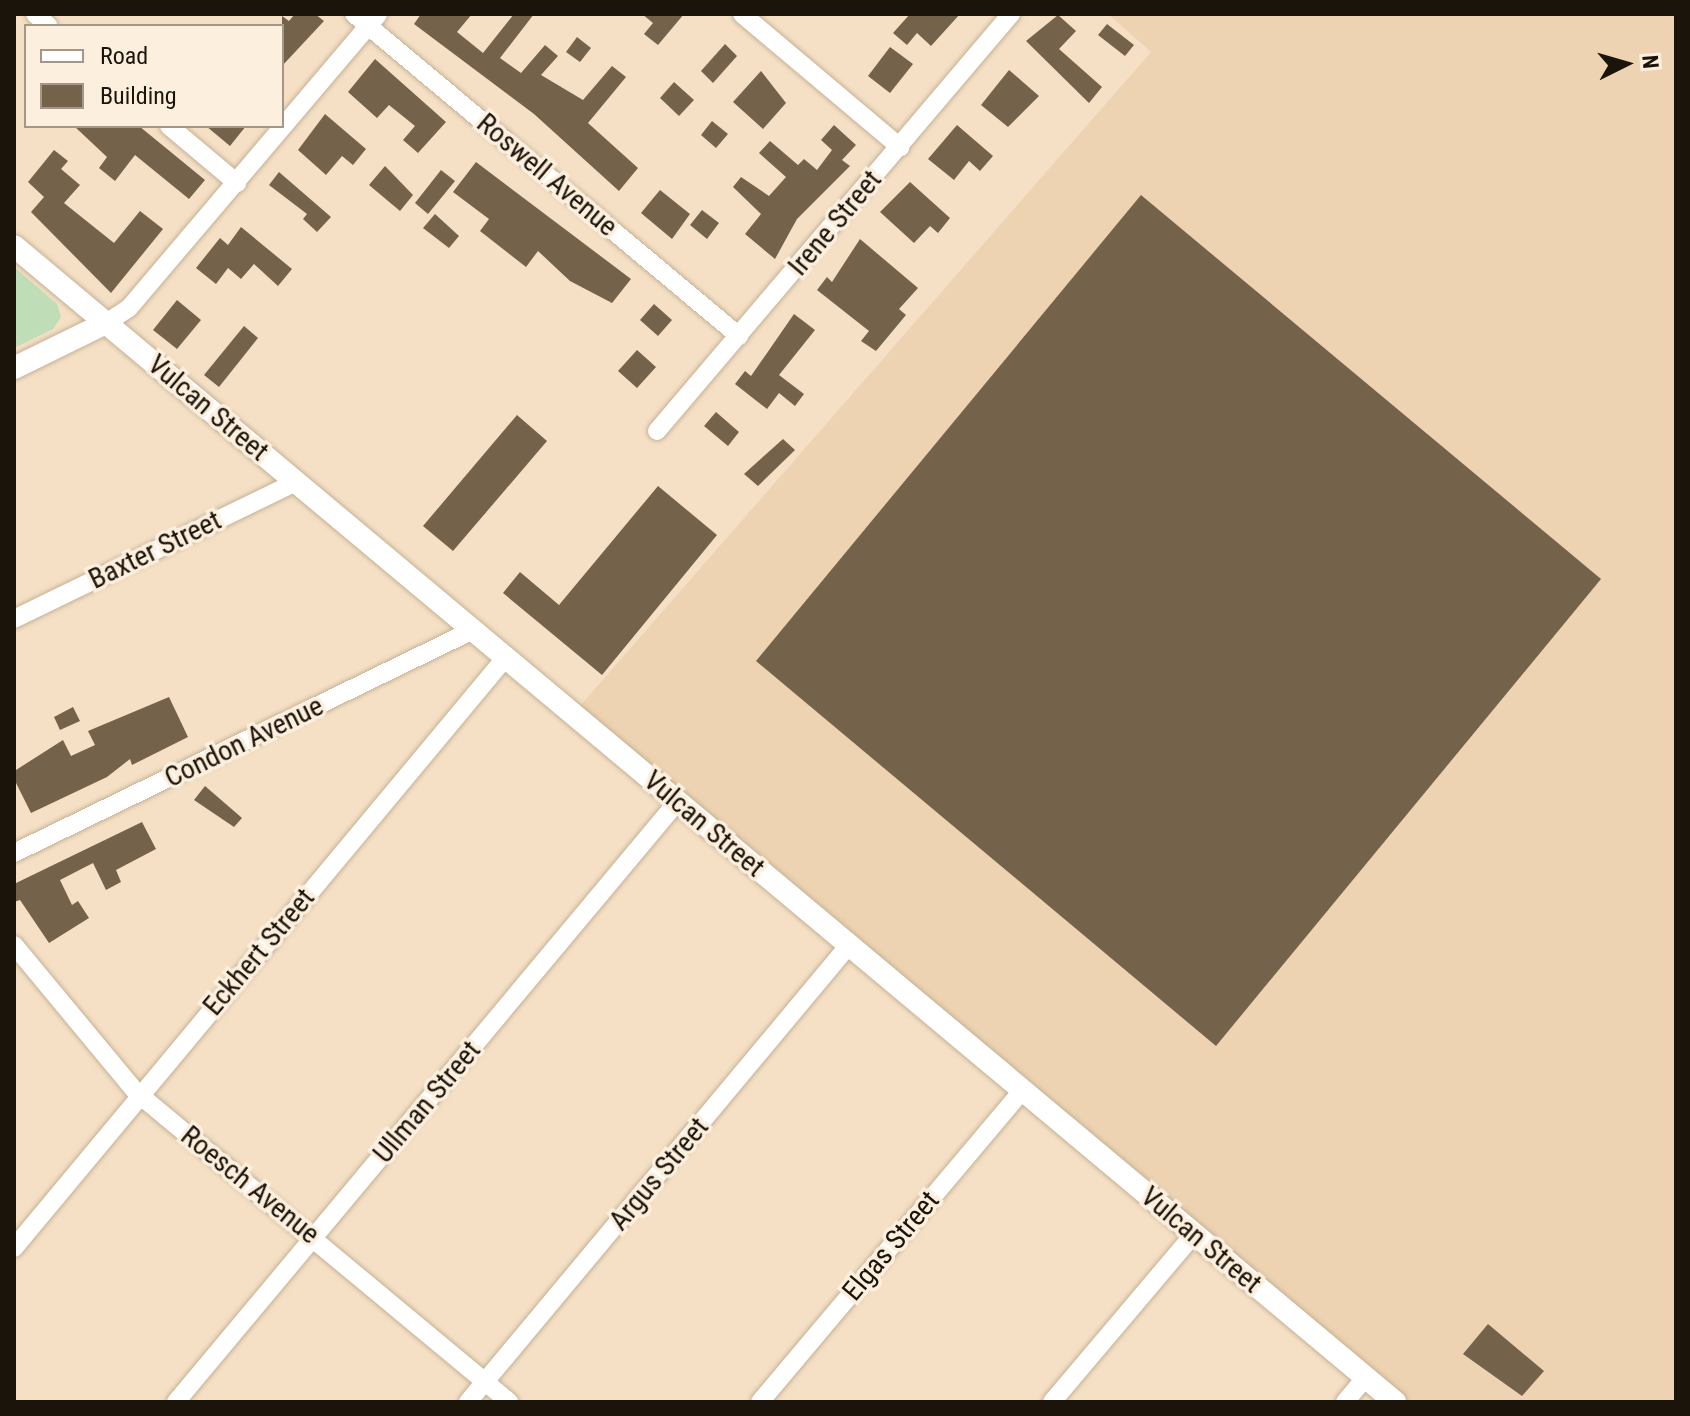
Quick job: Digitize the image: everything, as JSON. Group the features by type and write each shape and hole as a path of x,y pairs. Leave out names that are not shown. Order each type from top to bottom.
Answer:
{"street":[{"path":"742,14 900,147"},
{"name":"Irene Street","path":"657,431 1011,14"},
{"path":"284,123 367,18"},
{"name":"Roswell Avenue","path":"367,18 739,336"},
{"path":"171,128 237,183"},
{"path":"14,368 106,323 129,308 280,128"},
{"name":"Vulcan Street","path":"14,246 1395,1402"},
{"name":"Baxter Street","path":"14,619 296,482"},
{"name":"Condon Avenue","path":"14,853 473,630"},
{"name":"Eckhert Street","path":"14,1248 506,657"},
{"name":"Ullman Street","path":"176,1402 678,801"},
{"name":"Roesch Avenue","path":"14,945 141,1096 509,1402"},
{"name":"Argus Street","path":"468,1402 849,945"},
{"name":"Elgas Street","path":"760,1402 1023,1090"},
{"path":"1052,1402 1194,1234"},
{"path":"1345,1402 1366,1377"}],"shaded area":[{"path":"1108,14 1676,14 1676,1402 1398,1402 573,714 1151,52"}],"green space":[{"path":"14,267 57,304 61,317 53,329 14,348"}],"building":[{"path":"295,14 315,14 324,21 284,64 282,16 289,21"},
{"path":"421,14 472,14 457,32 483,53 514,14 534,14 500,58 521,73 545,45 558,56 541,75 583,100 612,66 626,77 588,123 638,168 619,191 534,114 414,24"},
{"path":"642,14 684,14 658,45 644,34 653,23"},
{"path":"910,14 960,14 931,46 917,33 907,45 893,33"},
{"path":"1058,15 1076,31 1059,49 1102,87 1089,103 1026,41"},
{"path":"1107,24 1134,45 1125,56 1098,35"},
{"path":"577,37 591,48 580,62 566,52"},
{"path":"725,44 737,56 713,83 701,71"},
{"path":"890,47 913,64 890,93 868,76"},
{"path":"375,59 446,122 418,153 403,140 415,126 389,105 377,118 348,92"},
{"path":"1009,70 1039,96 1008,127 981,105"},
{"path":"761,71 786,103 763,129 733,102"},
{"path":"674,82 694,100 679,116 660,98"},
{"path":"325,114 366,149 353,165 342,156 326,175 298,150"},
{"path":"712,121 728,134 716,148 701,135"},
{"path":"834,125 856,145 842,160 850,166 797,219 775,259 745,234 761,214 733,187 741,177 769,196 786,177 759,153 770,141 798,165 804,159 817,170 832,150 821,140"},
{"path":"957,125 993,156 980,171 969,161 954,180 928,159"},
{"path":"76,128 141,128 205,180 189,199 135,155 115,181 99,168 107,157"},
{"path":"208,128 244,128 230,146"},
{"path":"54,150 68,161 61,169 80,185 64,203 114,243 140,211 163,229 111,293 31,212 44,197 28,182"},
{"path":"476,162 631,279 612,303 570,281 538,251 526,267 480,231 489,219 453,192"},
{"path":"385,166 413,195 400,211 369,185"},
{"path":"441,170 455,181 428,214 415,203"},
{"path":"279,172 331,217 317,232 303,219 307,214 269,185"},
{"path":"910,182 950,218 938,233 930,226 914,243 880,212"},
{"path":"660,190 690,214 672,239 641,213"},
{"path":"1141,195 1601,579 1216,1046 756,661"},
{"path":"702,210 719,223 707,239 690,225"},
{"path":"435,214 459,236 449,248 423,228"},
{"path":"241,227 292,269 278,286 254,264 241,279 228,268 216,284 196,268 220,238 228,245"},
{"path":"860,239 918,288 899,309 906,315 876,351 861,341 869,331 817,290 827,277 832,282"},
{"path":"177,300 201,320 177,349 153,330"},
{"path":"654,304 672,320 658,336 640,320"},
{"path":"794,314 815,330 779,375 804,394 795,406 779,393 767,409 735,384 745,371 751,376"},
{"path":"244,326 258,338 219,387 204,375"},
{"path":"637,350 656,367 637,388 618,371"},
{"path":"716,412 739,432 728,446 704,426"},
{"path":"517,415 547,441 453,551 423,526"},
{"path":"783,439 795,450 758,486 744,474"},
{"path":"658,486 717,535 602,675 503,593 520,572 559,605"},
{"path":"169,697 188,737 132,765 130,759 107,777 31,813 14,779 16,770 63,740 71,756 95,745 88,731"},
{"path":"73,707 80,721 60,730 54,717"},
{"path":"205,786 242,818 234,827 194,800"},
{"path":"142,822 156,849 116,870 121,882 106,890 93,863 60,880 72,905 78,901 89,918 49,943 20,900 14,902 14,884"},
{"path":"1488,1324 1544,1371 1522,1396 1463,1354"}]}
